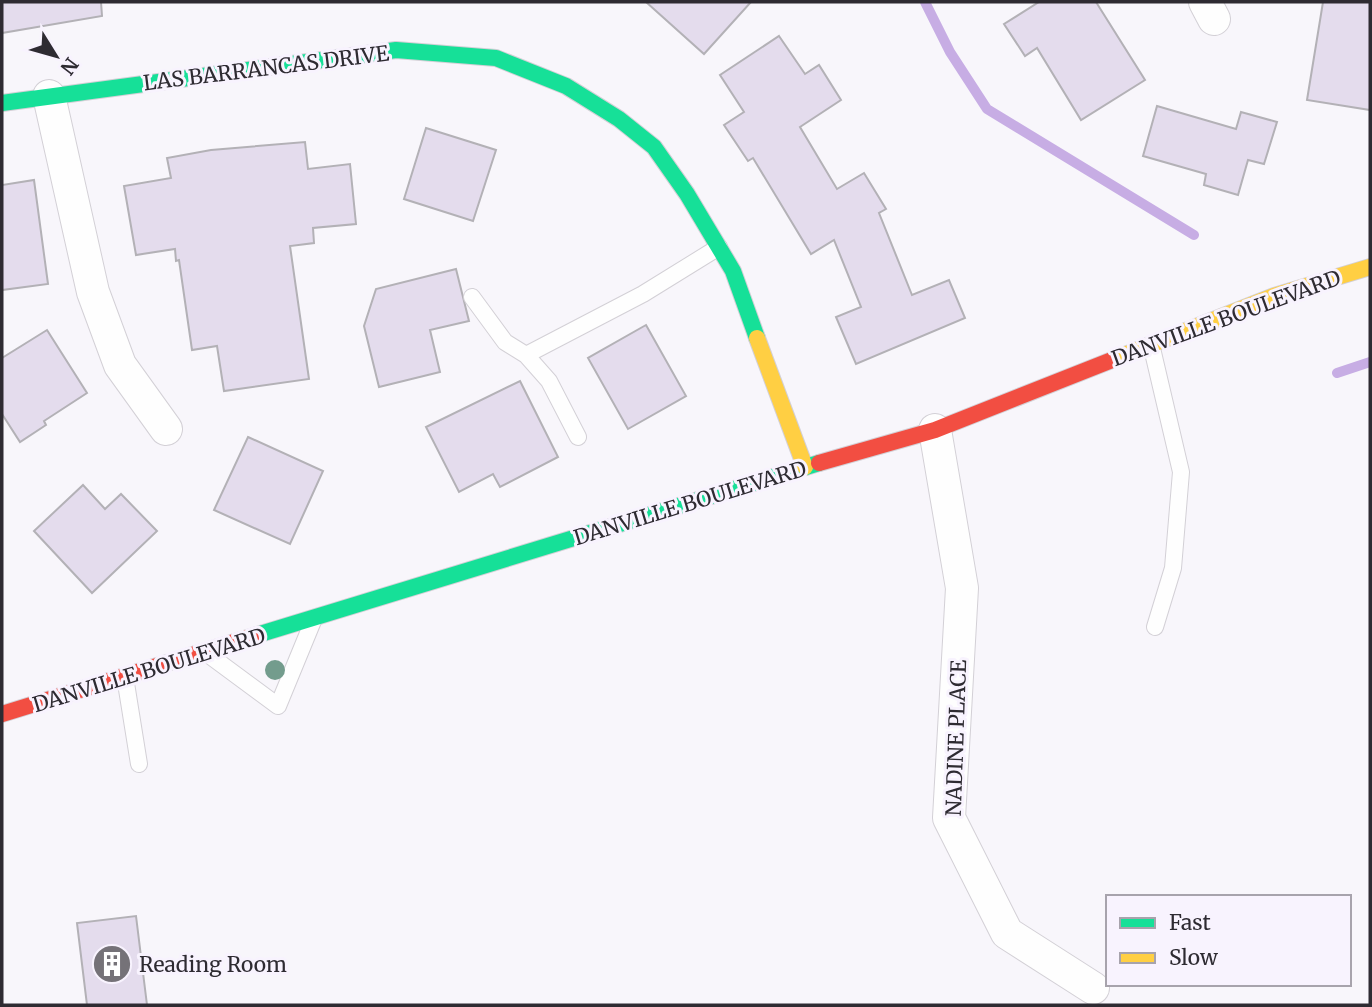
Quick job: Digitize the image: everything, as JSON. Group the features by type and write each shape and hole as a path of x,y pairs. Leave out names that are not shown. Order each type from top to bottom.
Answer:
{"main road":[{"name":"LAS BARRANCAS DRIVE","path":"2,103 396,50 496,58 566,86 619,119 654,147 687,194 733,271 805,467"},
{"name":"DANVILLE BOULEVARD","path":"2,714 805,467 935,430 1274,296 1370,267"}],"street":[{"path":"49,96 93,292 120,365 166,429"},
{"name":"NADINE PLACE","path":"935,430 962,588 949,818 1007,933 1093,988"}],"lane":[{"path":"526,355 643,294 719,247"},
{"path":"472,297 505,342 526,355 548,381 578,437"},
{"path":"1151,344 1181,472 1173,568 1155,627"},
{"path":"206,652 278,706 314,619"},
{"path":"125,677 139,764"}],"building":[{"path":"2,2 101,2 102,16 2,33"},
{"path":"646,2 751,2 704,54"},
{"path":"1039,2 1096,2 1145,80 1081,120 1037,48 1025,56 1004,24"},
{"path":"1323,2 1370,2 1370,110 1307,100"},
{"path":"779,36 805,74 819,65 841,100 800,127 837,189 864,173 886,209 879,213 912,295 949,280 965,318 856,364 836,317 861,307 834,240 811,254 753,158 748,161 724,125 744,112 720,75"},
{"path":"1157,106 1236,129 1241,112 1277,122 1264,164 1248,160 1238,195 1204,185 1206,174 1143,156"},
{"path":"426,128 496,150 473,221 404,199"},
{"path":"305,142 308,169 350,164 356,224 313,228 314,243 290,246 309,379 224,391 217,346 192,350 179,260 176,261 175,249 136,255 124,186 171,178 167,158 211,150"},
{"path":"34,180 48,284 2,290 2,185"},
{"path":"456,269 469,321 430,330 440,372 379,387 364,326 376,289"},
{"path":"646,325 686,396 628,429 588,358"},
{"path":"47,330 87,393 44,421 46,425 20,442 2,414 2,358"},
{"path":"520,381 558,457 500,487 493,474 459,492 426,427"},
{"path":"248,437 323,471 290,544 214,510"},
{"path":"83,485 105,509 121,494 157,531 92,593 34,531"},
{"name":"Reading Room","path":"136,916 147,1005 87,1005 77,923"}],"waterway":[{"path":"925,2 950,52 987,109 1194,235"},
{"path":"1337,373 1370,362"}],"traffic: fast":[{"path":"2,103 396,50 496,58 566,86 619,119 654,147 687,194 733,271 757,338"},
{"path":"257,635 819,463"}],"traffic: slow":[{"path":"1112,360 1274,296 1370,267"},
{"path":"757,338 805,467"}],"traffic: jam":[{"path":"819,463 935,430 1112,360"},
{"path":"2,714 257,635"}],"place":[{"name":"Reading Room","path":"112,964"}]}
